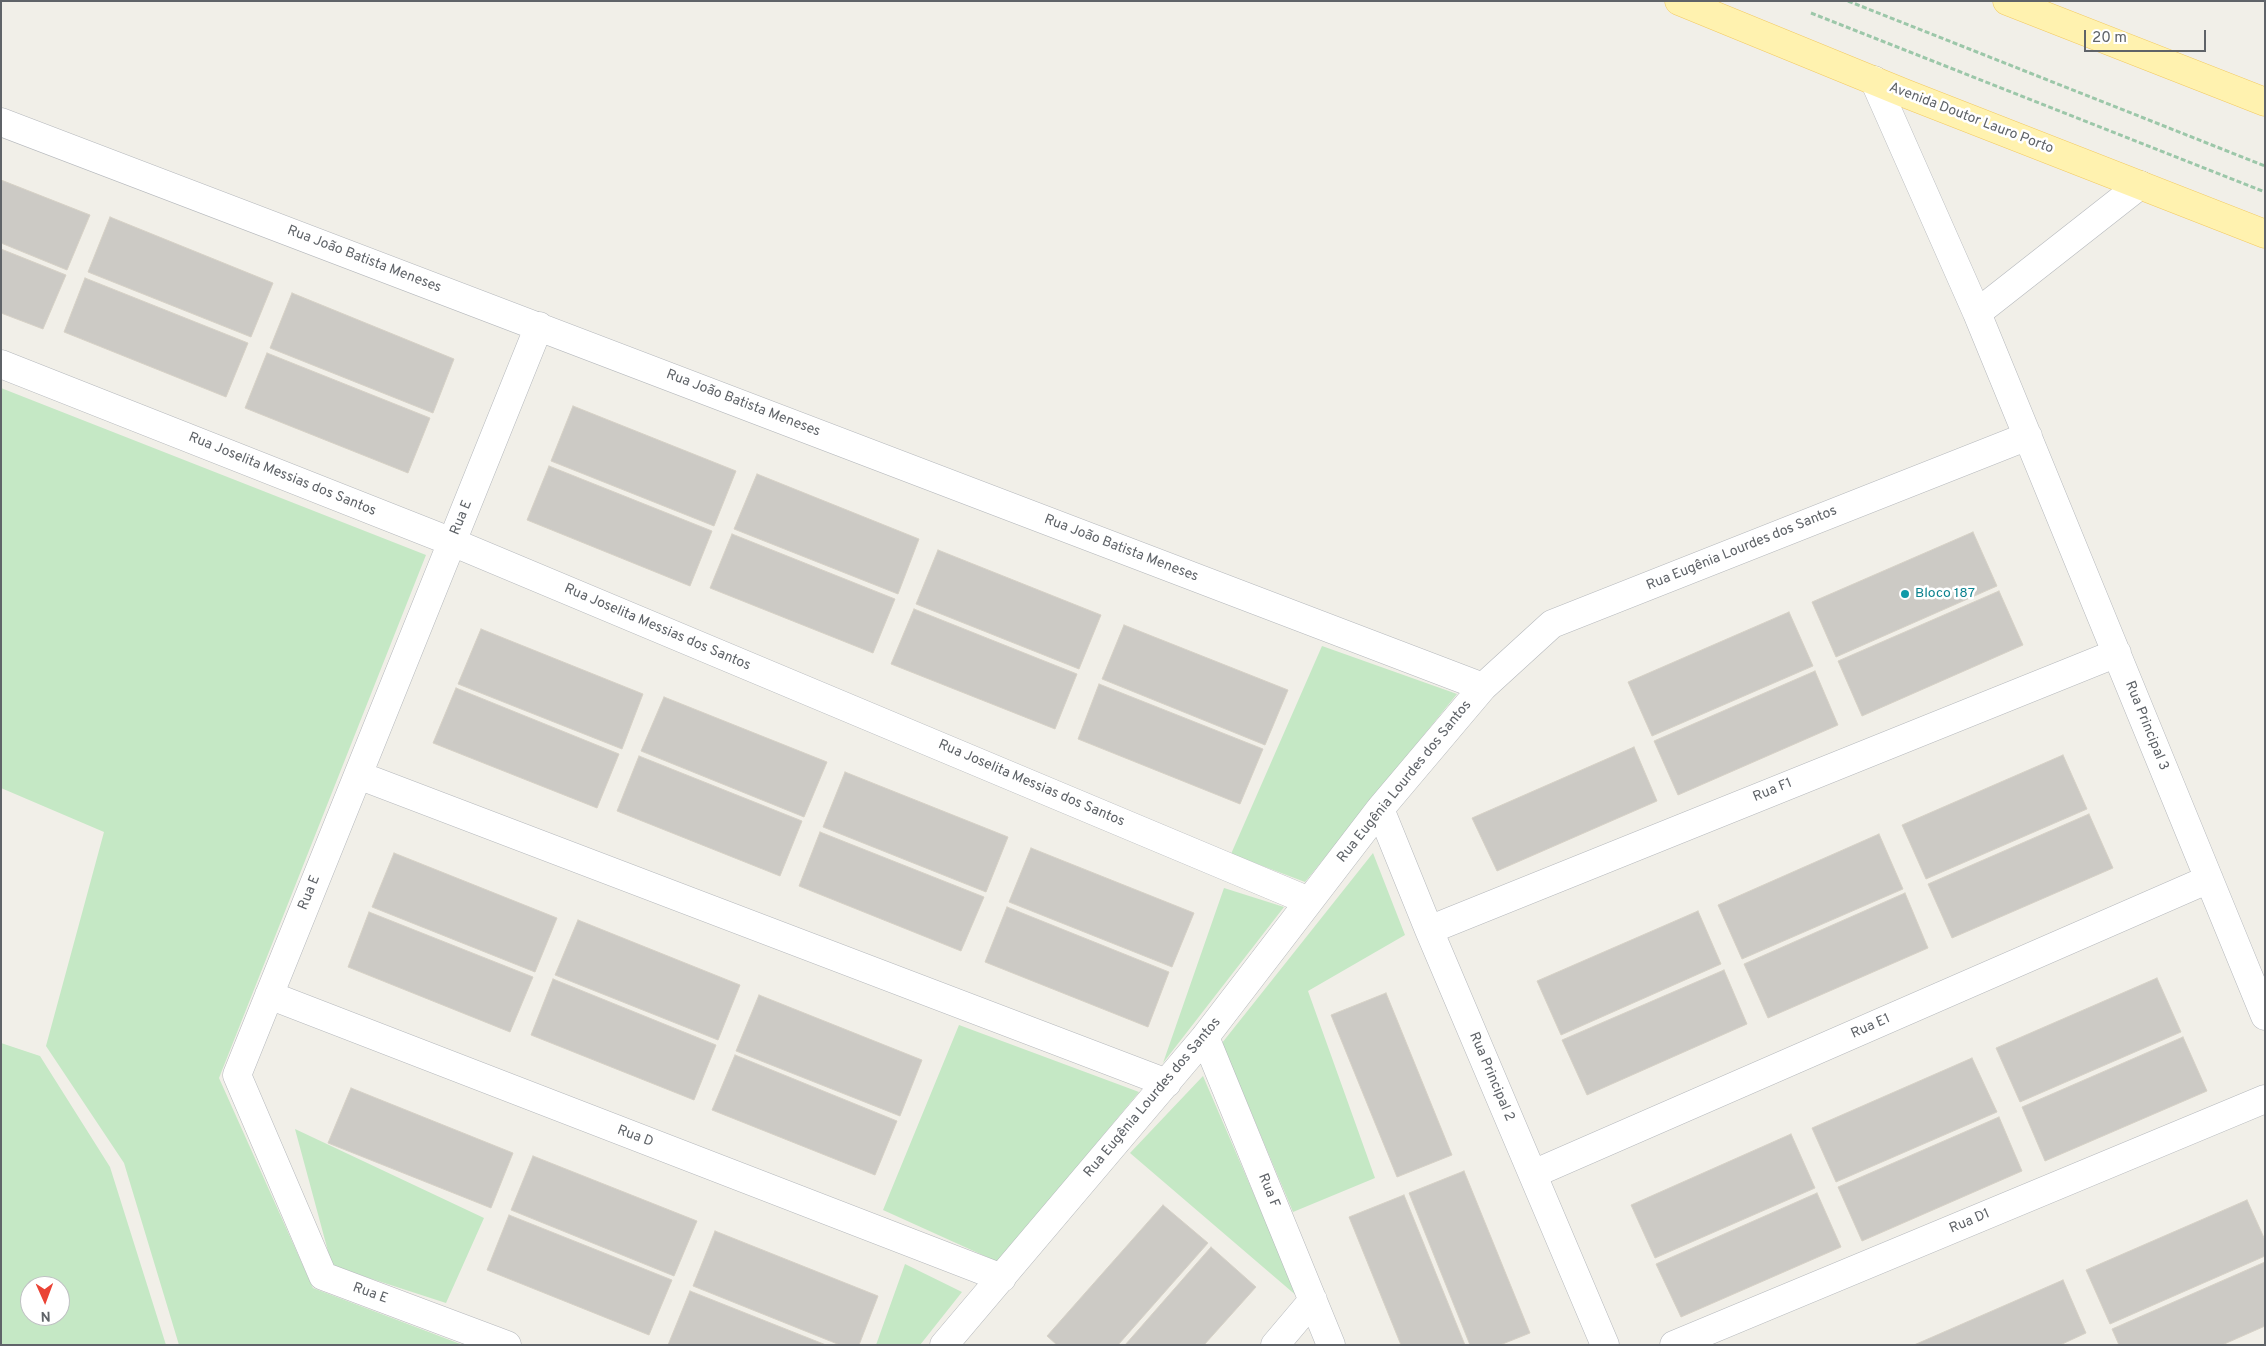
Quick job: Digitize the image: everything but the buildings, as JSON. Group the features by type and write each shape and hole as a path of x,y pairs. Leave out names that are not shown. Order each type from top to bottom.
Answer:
{"main road":[{"name":"Avenida Doutor Lauro Porto","path":"1679,1 2265,234"},
{"path":"2007,1 2265,102"}],"street":[{"name":"Rua Principal 3","path":"1874,80 1978,313 2265,1016"},
{"name":"Rua João Batista Meneses","path":"1,122 1483,687"},
{"path":"1978,313 2140,185"},
{"name":"Rua E","path":"507,1345 323,1276 237,1075 539,326"},
{"name":"Rua Joselita Messias dos Santos","path":"1,364 452,542 1309,901"},
{"name":"Rua Eugênia Lourdes dos Santos","path":"944,1345 1205,1037 1380,809 1483,687 1552,624 2028,436"},
{"name":"Rua F1","path":"1429,930 2117,653"},
{"path":"358,775 1167,1083"},
{"name":"Rua Principal 2","path":"1380,809 1429,930 1605,1345"},
{"name":"Rua E1","path":"1533,1174 2209,879"},
{"name":"Rua D","path":"269,995 1002,1278"},
{"name":"Rua F","path":"1205,1037 1332,1345"},
{"name":"Rua D1","path":"1674,1345 2265,1099"},
{"path":"1275,1345 1313,1300"}],"path":[{"path":"1848,1 2265,166"},
{"path":"1807,12 2265,192"}],"green space":[{"path":"1,388 426,555 219,1078 313,1288 463,1345 179,1345 124,1163 46,1046 104,832 1,788"},
{"path":"1322,646 1457,694 1305,882 1231,854"},
{"path":"1373,853 1405,935 1308,991 1375,1178 1293,1212 1222,1043"},
{"path":"1224,888 1284,907 1163,1063"},
{"path":"959,1025 1139,1092 998,1262 883,1210"},
{"path":"1,1043 40,1056 110,1167 166,1345 1,1345"},
{"path":"1203,1076 1298,1297 1130,1153"},
{"path":"295,1129 484,1218 446,1303 332,1266"},
{"path":"905,1264 962,1292 920,1345 876,1345"}],"place":[{"name":"Bloco 187","path":"1905,594"}]}
